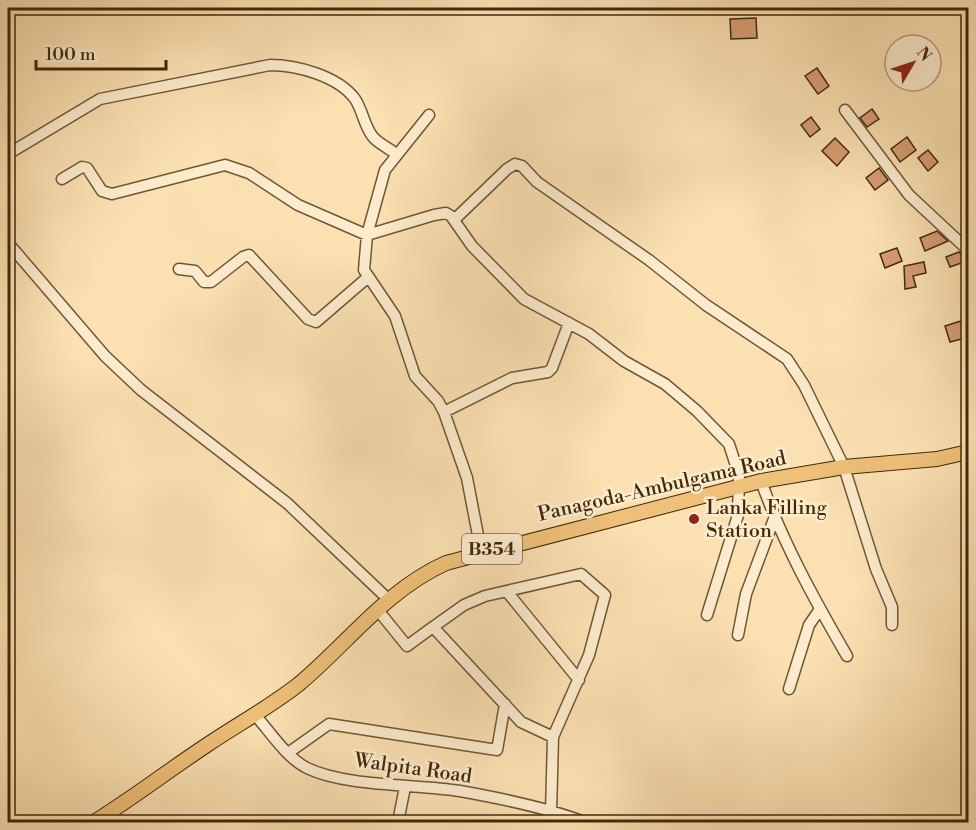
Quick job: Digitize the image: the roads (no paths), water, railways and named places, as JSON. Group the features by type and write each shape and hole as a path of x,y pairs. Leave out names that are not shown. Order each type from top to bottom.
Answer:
{"main road":[{"name":"Panagoda-Ambulgama Road","path":"103,820 209,744 256,716 299,683 388,599 426,572 481,551 761,481 844,467 937,459 969,452"}],"street":[{"path":"8,154 100,99 270,65 292,65 337,84 356,100 365,126 375,140 396,154"},
{"path":"845,110 909,195 969,250"},
{"path":"429,114 396,154 382,179 367,236 364,270 367,278 394,316 415,376 438,401 444,412 467,478 481,551"},
{"path":"454,220 507,169 515,164 522,166 537,182 649,260 706,305 787,359 804,385 844,467 876,569 892,607 892,625"},
{"path":"62,179 82,167 87,168 102,191 112,194 225,165 249,173 298,204 367,236 446,213 454,220 472,246 524,299 590,334 624,361 664,384 697,411 729,444 740,487 738,515 707,615"},
{"path":"8,243 112,363 141,390 287,503 388,599"},
{"path":"179,269 195,271 204,282 211,282 243,257 249,255 308,319 316,322 322,320 367,278"},
{"path":"444,412 512,378 548,372 552,368 569,323"},
{"path":"761,481 774,519 847,656"},
{"path":"738,635 746,594 774,519"},
{"path":"377,609 406,646 464,605 485,596 508,593 581,574 605,594 589,655 553,737 551,813"},
{"path":"508,593 579,680"},
{"path":"789,689 809,625 820,609"},
{"path":"434,627 521,722 553,737"},
{"path":"288,753 329,724 497,750 505,704"},
{"name":"Walpita Road","path":"256,716 288,753 305,767 323,774 405,787 459,791 584,822"},
{"path":"398,822 405,787"}],"place":[{"name":"Lanka Filling Station","path":"694,519"}]}
